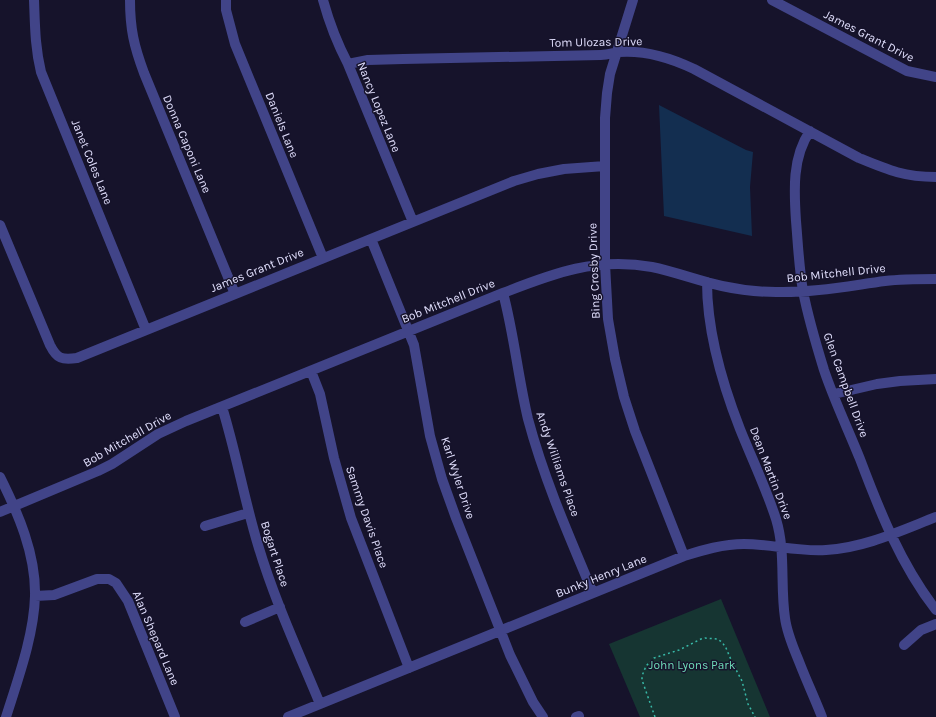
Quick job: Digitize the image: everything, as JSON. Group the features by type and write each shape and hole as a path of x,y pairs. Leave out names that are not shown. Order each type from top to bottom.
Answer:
{"street":[{"name":"Janet Coles Lane","path":"34,0 34,33 36,54 41,72 146,330"},
{"name":"Donna Caponi Lane","path":"130,0 130,22 133,42 140,62 235,294"},
{"name":"Daniels Lane","path":"226,0 226,10 235,44 323,258"},
{"name":"Nancy Lopez Lane","path":"323,0 328,17 413,222"},
{"name":"Bing Crosby Drive","path":"633,0 610,74 607,93 605,264 608,319 624,397 635,430 684,556"},
{"name":"James Grant Drive","path":"772,0 907,71 936,77"},
{"name":"Tom Ulozas Drive","path":"348,64 368,60 601,55 618,52 658,56 694,69 859,158 888,170 907,175 936,176"},
{"name":"Glen Campbell Drive","path":"810,131 801,146 797,157 795,206 803,291 814,334 824,370 890,535 910,572 936,610"},
{"name":"James Grant Drive","path":"0,224 50,346 56,355 66,359 77,358 514,181 538,174 564,169 605,166"},
{"name":"Karl Wyler Drive","path":"371,239 414,345 430,436 442,479 456,518 520,678 543,717"},
{"name":"Bob Mitchell Drive","path":"0,512 98,471 158,434 181,423 503,293 566,270 605,264 651,267 722,286 776,292 829,289 886,281 936,279"},
{"name":"Dean Martin Drive","path":"707,282 708,304 718,359 726,389 776,520 781,548 783,568 783,603 788,633 822,717"},
{"name":"Andy Williams Place","path":"503,293 509,317 520,386 536,447 555,501 593,593"},
{"name":"Sammy Davis Place","path":"310,371 320,394 334,458 351,518 410,668"},
{"path":"834,394 900,380 936,380"},
{"name":"Bogart Place","path":"222,407 230,433 248,513 258,547 280,607 320,704"},
{"path":"0,477 28,546 33,572 35,596 27,643 6,717"},
{"path":"205,526 248,513"},
{"name":"Bunky Henry Lane","path":"288,717 684,556 706,549 742,544 809,550 837,549 872,541 936,517"},
{"name":"Alan Shepard Lane","path":"35,596 54,595 97,579 109,579 116,583 128,601 175,717"},
{"path":"245,622 280,607"},
{"path":"904,645 921,630 936,624"}],"path":[{"path":"655,717 642,680 646,666 654,658 679,650 705,638 717,639 724,645 742,681 745,696 755,717"}],"green space":[{"name":"John Lyons Park","path":"721,599 770,717 640,717 609,644"}],"water":[{"path":"659,105 746,150 753,152 750,187 752,236 664,216"}]}
